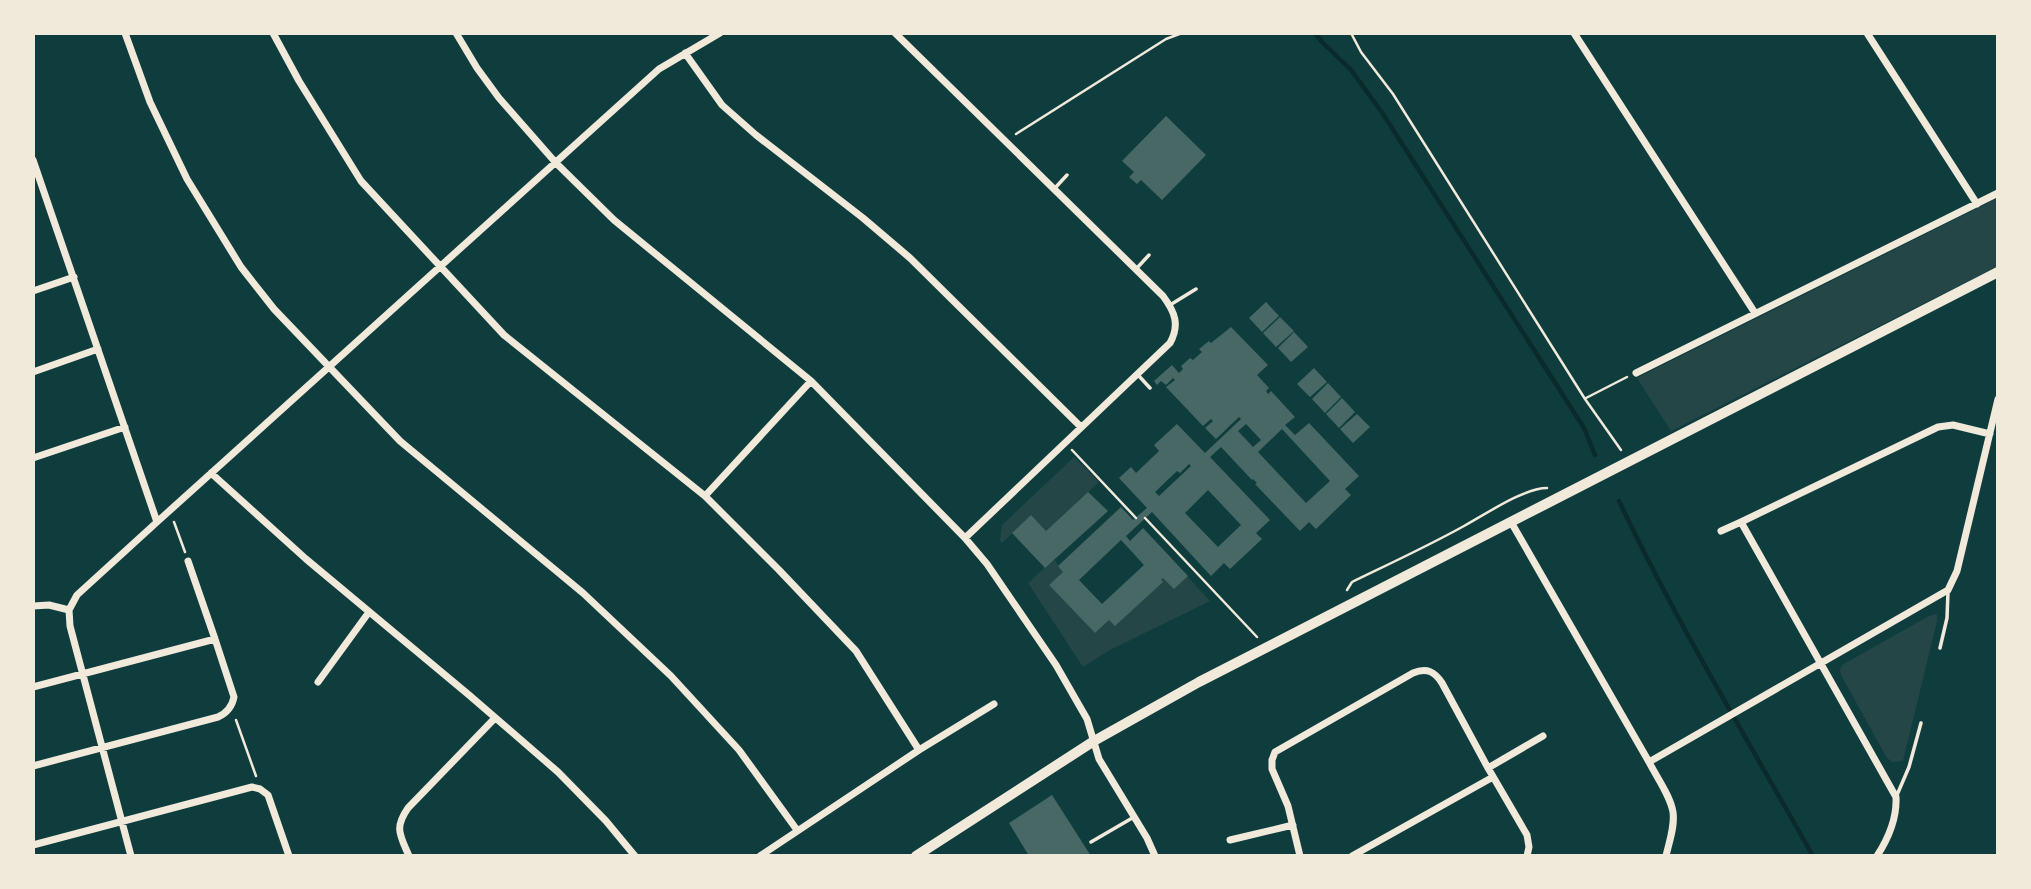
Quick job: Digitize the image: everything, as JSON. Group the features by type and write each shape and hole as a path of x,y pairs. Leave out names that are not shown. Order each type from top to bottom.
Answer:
{"street":[{"path":"125,33 150,102 194,190 241,267 274,309 400,441 583,593 671,676 739,750 797,830"},
{"path":"273,33 299,81 361,181 504,335 705,496 779,570 856,651 919,750"},
{"path":"456,33 499,98 556,163 646,248 811,381 965,538 987,564 1056,665 1087,719 1098,759 1155,856"},
{"path":"131,856 70,626 69,610 77,595 659,69 720,33"},
{"path":"895,33 1135,269 1174,312 1176,327 1170,343 965,538"},
{"path":"1574,33 1755,313"},
{"path":"1867,33 1977,204"},
{"path":"685,53 722,105 909,258 1081,427"},
{"path":"33,160 157,522"},
{"path":"1636,373 1998,193"},
{"path":"916,856 1094,741 1199,682 1998,272"},
{"path":"33,291 74,277"},
{"path":"33,372 98,349"},
{"path":"705,496 811,381"},
{"path":"1649,762 1948,590 1957,571 1998,399"},
{"path":"1721,531 1938,427 1962,426 1990,434"},
{"path":"33,457 125,427"},
{"path":"211,473 258,517 558,772 606,821 635,856"},
{"path":"1511,522 1649,762 1673,811 1666,856"},
{"path":"1741,522 1896,797 1892,822 1883,848 1877,856"},
{"path":"33,766 218,717 231,707 233,692 188,562"},
{"path":"33,606 48,605 69,610"},
{"path":"318,682 369,612"},
{"path":"33,687 215,639"},
{"path":"1300,856 1286,800 1272,769 1275,752 1419,671 1431,671 1439,678 1527,835 1527,856"},
{"path":"760,856 919,750 994,704"},
{"path":"409,856 400,832 400,819 495,718"},
{"path":"1488,768 1544,736"},
{"path":"1352,856 1493,777"},
{"path":"33,845 247,788 261,789 268,795 287,855"},
{"path":"1230,840 1293,825"}],"lane":[{"path":"1053,189 1067,175"},
{"path":"1135,269 1149,255"},
{"path":"1170,306 1196,289"},
{"path":"1138,375 1150,388"},
{"path":"1940,648 1947,618 1948,590"},
{"path":"1896,797 1909,767 1920,723"},
{"path":"1091,842 1134,817"}],"path":[{"path":"1006,143 1018,132 1166,39 1182,33"},
{"path":"1351,33 1361,52 1393,94 1585,399 1622,451"},
{"path":"1585,399 1636,373"},
{"path":"1065,443 1136,518"},
{"path":"1348,590 1352,582 1538,488 1549,488"},
{"path":"1145,518 1257,637"},
{"path":"173,519 188,562"},
{"path":"1473,521 1476,527"},
{"path":"231,707 261,789"}],"shaded area":[{"path":"1998,198 1998,266 1671,431 1637,378"},
{"path":"1074,457 1099,482 1046,531 1031,515 1002,543 1002,525"},
{"path":"1054,559 1063,572 1049,585 1095,633 1109,620 1115,626 1162,582 1163,578 1187,576 1210,601 1110,650 1083,667 1028,583"},
{"path":"1935,614 1937,621 1903,761 1892,762 1887,758 1840,670 1842,665"}],"building":[{"path":"1166,116 1206,155 1162,200 1141,180 1137,184 1129,177 1134,172 1122,161"},
{"path":"1266,302 1279,316 1262,332 1249,318"},
{"path":"1280,317 1294,331 1276,347 1263,333"},
{"path":"1231,327 1268,365 1257,375 1269,388 1266,391 1268,394 1271,391 1295,417 1285,425 1295,435 1309,423 1359,476 1345,489 1351,495 1316,529 1309,522 1300,531 1221,447 1210,457 1270,520 1256,533 1262,539 1230,569 1224,563 1211,576 1152,512 1126,536 1130,541 1143,528 1188,576 1174,589 1163,578 1163,582 1115,626 1109,620 1095,633 1049,585 1063,572 1058,566 1121,507 1133,520 1147,508 1119,478 1131,467 1136,473 1159,451 1154,445 1177,424 1205,453 1241,419 1239,417 1216,439 1205,428 1213,421 1211,419 1203,426 1166,387 1175,380 1173,378 1166,385 1161,381 1157,385 1154,381 1172,365 1179,373 1183,369 1181,366 1202,352 1199,349 1209,341 1211,343","holes":["1246,424 1261,440 1253,447 1238,431","1282,429 1330,481 1306,503 1258,452","1189,464 1191,466 1159,496 1155,492 1177,471 1180,473","1208,490 1241,525 1218,547 1185,513","1121,540 1144,565 1102,604 1079,580"]},
{"path":"1294,332 1308,347 1291,362 1278,348"},
{"path":"1314,368 1327,382 1310,397 1297,384"},
{"path":"1328,383 1341,397 1325,413 1312,399"},
{"path":"1342,398 1355,412 1339,428 1326,414"},
{"path":"1357,414 1370,427 1353,443 1340,429"},
{"path":"1088,492 1108,511 1045,568 1012,533 1031,515 1046,531"},
{"path":"1052,795 1091,856 1029,856 1009,823"}],"waterway":[{"path":"1315,33 1351,70 1383,114 1584,428 1595,455"},
{"path":"1619,501 1688,636 1813,856"}]}
